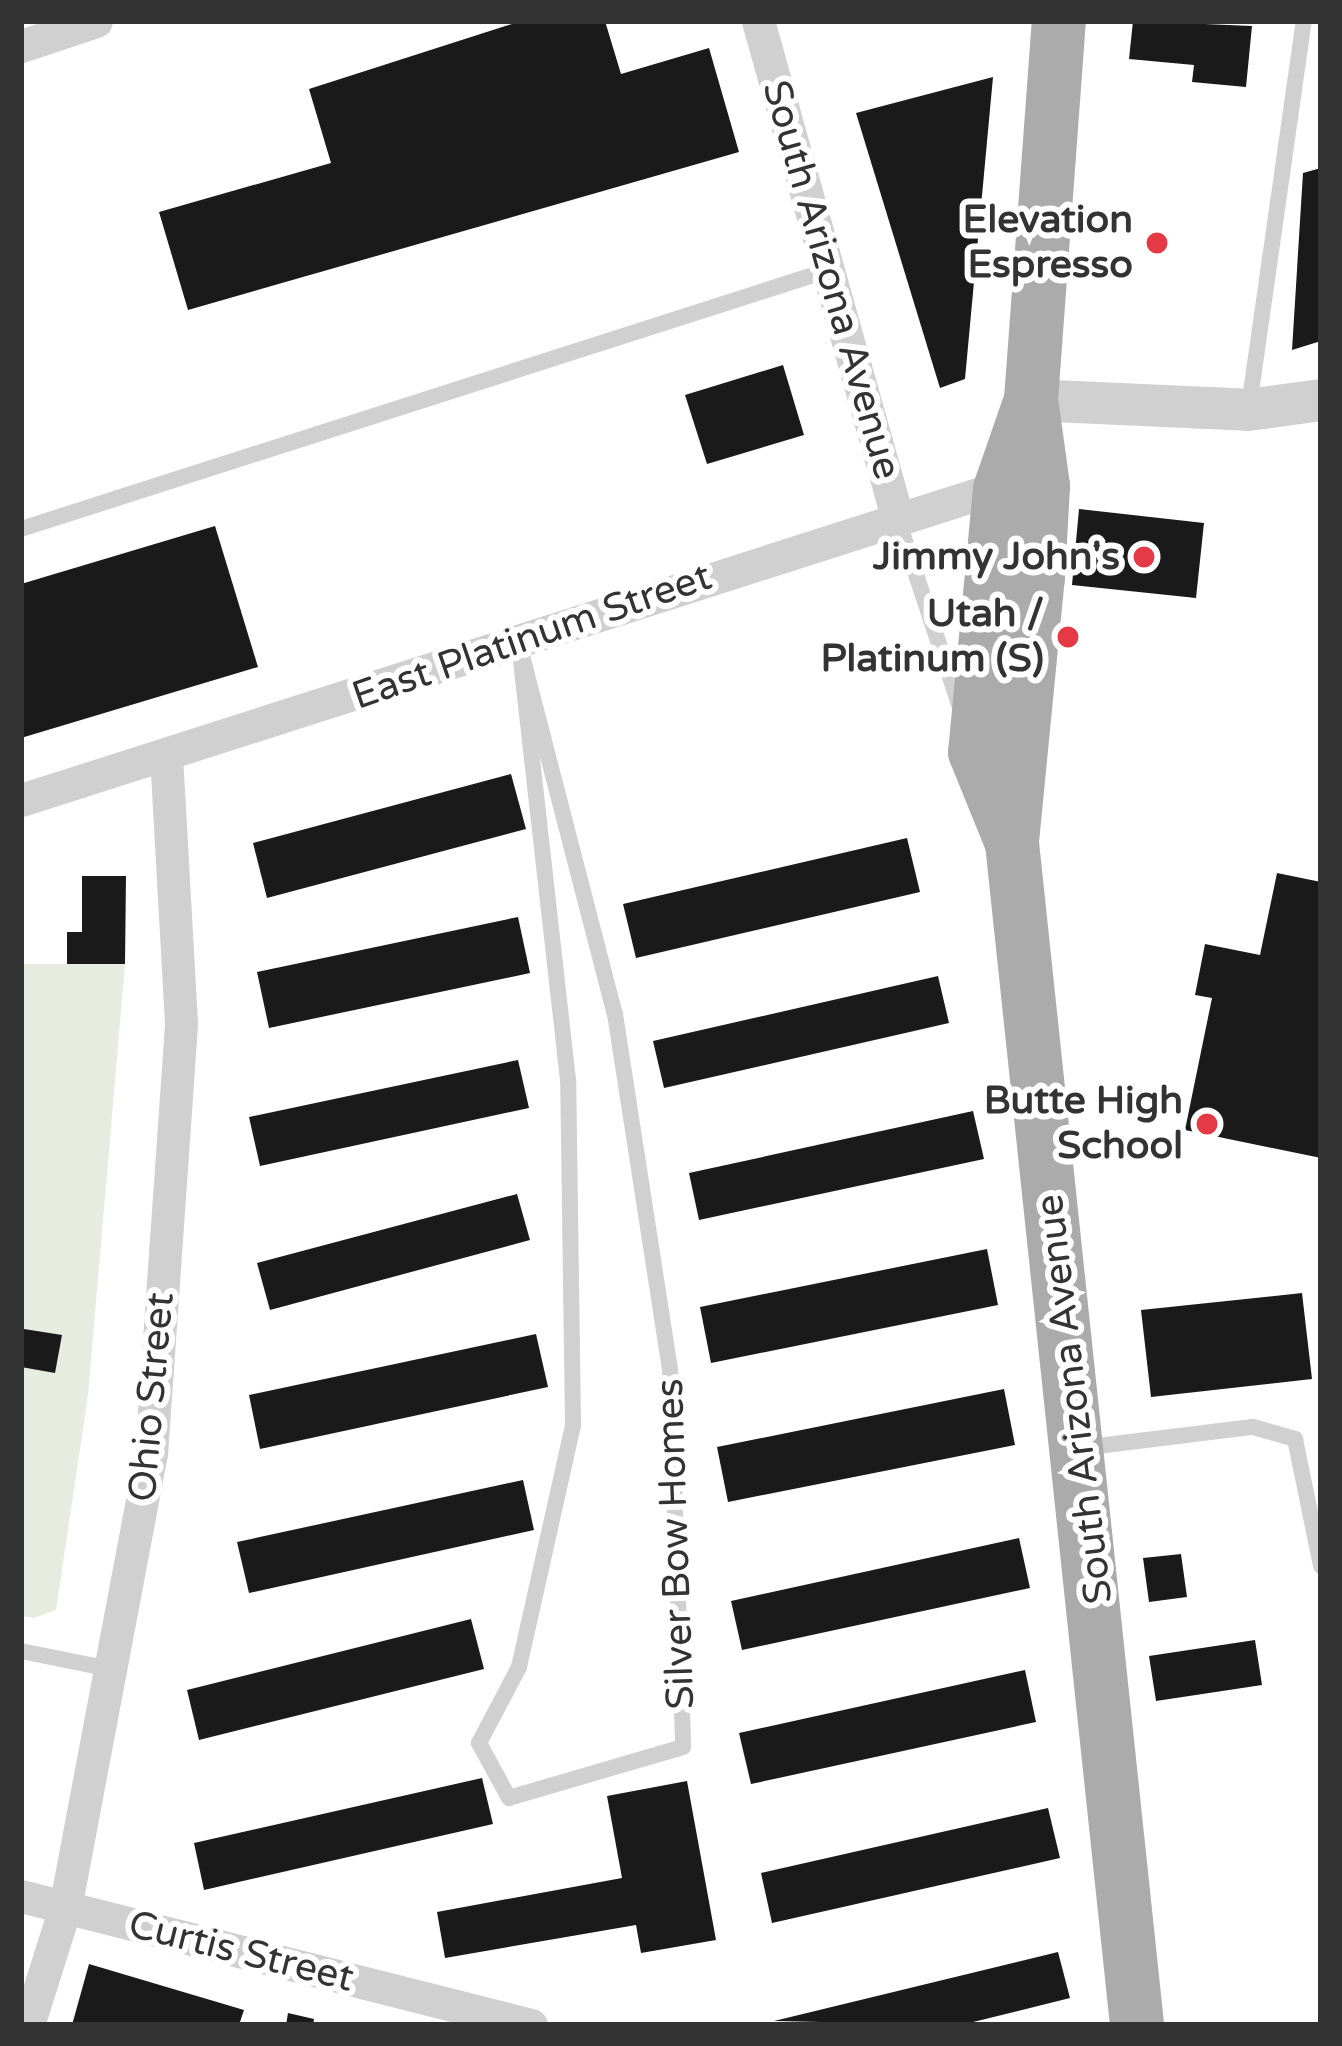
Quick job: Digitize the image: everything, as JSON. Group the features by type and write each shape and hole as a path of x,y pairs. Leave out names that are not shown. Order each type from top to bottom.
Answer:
{"main road":[{"path":"975,752 1030,400 1059,21"},
{"path":"1012,843 1020,479"},
{"name":"South Arizona Avenue","path":"975,752 1012,843 1080,1448 1137,2025"}],"street":[{"path":"21,46 96,21"},
{"name":"South Arizona Avenue","path":"758,21 898,520"},
{"path":"1030,400 1248,410 1321,400"},
{"name":"East Platinum Street","path":"21,800 519,644 1020,479"},
{"name":"Ohio Street","path":"28,2025 65,1908 116,1670 151,1454 181,1022 166,757"},
{"name":"Curtis Street","path":"21,1896 531,2025"}],"lane":[{"path":"1248,410 1304,21"},
{"path":"21,529 829,270"},
{"name":"South Arizona Avenue","path":"898,520 975,752"},
{"name":"Silver Bow Homes","path":"519,644 616,1014 670,1368 683,1748 509,1798 479,1742 519,1667 573,1425 568,1080 519,644"},
{"path":"1080,1448 1252,1427 1295,1439 1321,1566"},
{"path":"21,1651 116,1670"}],"shaded area":[{"path":"21,964 125,964 88,1395 56,1610 34,1618 21,1616"}],"building":[{"path":"521,21 605,21 621,74 709,48 739,152 188,310 159,212 331,163 309,89"},
{"path":"1133,21 1252,26 1246,87 1192,82 1194,65 1129,59"},
{"path":"993,77 965,379 940,388 856,113"},
{"path":"1321,168 1321,341 1292,350 1303,173"},
{"path":"783,365 804,435 707,464 685,395"},
{"path":"1079,509 1204,523 1196,598 1072,585"},
{"path":"215,526 258,667 21,738 21,584"},
{"path":"511,774 526,829 267,898 253,843"},
{"path":"907,838 920,892 636,958 623,904"},
{"path":"1277,873 1321,882 1321,1158 1185,1130 1212,998 1195,995 1205,944 1260,955"},
{"path":"82,876 126,876 125,964 67,964 67,932 82,932"},
{"path":"518,917 530,973 269,1028 257,972"},
{"path":"938,976 949,1023 664,1088 653,1041"},
{"path":"518,1060 529,1108 260,1166 249,1117"},
{"path":"973,1111 984,1159 699,1220 689,1173"},
{"path":"517,1194 530,1240 270,1310 257,1263"},
{"path":"987,1249 998,1305 711,1363 700,1307"},
{"path":"1302,1293 1312,1379 1151,1397 1141,1310"},
{"path":"24,1329 62,1335 55,1373 21,1367"},
{"path":"536,1334 548,1387 260,1449 249,1395"},
{"path":"1004,1389 1015,1445 728,1502 717,1447"},
{"path":"523,1480 534,1530 249,1593 237,1542"},
{"path":"1019,1538 1030,1588 742,1650 731,1601"},
{"path":"1181,1554 1187,1597 1149,1602 1143,1558"},
{"path":"471,1619 484,1669 199,1740 187,1690"},
{"path":"1255,1640 1262,1685 1156,1701 1149,1656"},
{"path":"1025,1670 1036,1722 751,1784 739,1733"},
{"path":"482,1778 493,1824 204,1890 194,1843"},
{"path":"687,1781 716,1940 641,1953 636,1925 445,1958 437,1912 622,1878 607,1796"},
{"path":"1048,1808 1060,1858 772,1923 761,1873"},
{"path":"1058,1952 1070,1998 961,2025 774,2021"},
{"path":"89,1964 244,2010 239,2025 72,2025"},
{"path":"288,2013 314,2019 313,2025 286,2025"}],"place":[{"name":"Elevation Espresso","path":"1157,243"},
{"name":"Jimmy John's","path":"1144,557"},
{"name":"Utah / Platinum (S)","path":"1068,637"},
{"name":"Butte High School","path":"1207,1124"}]}
